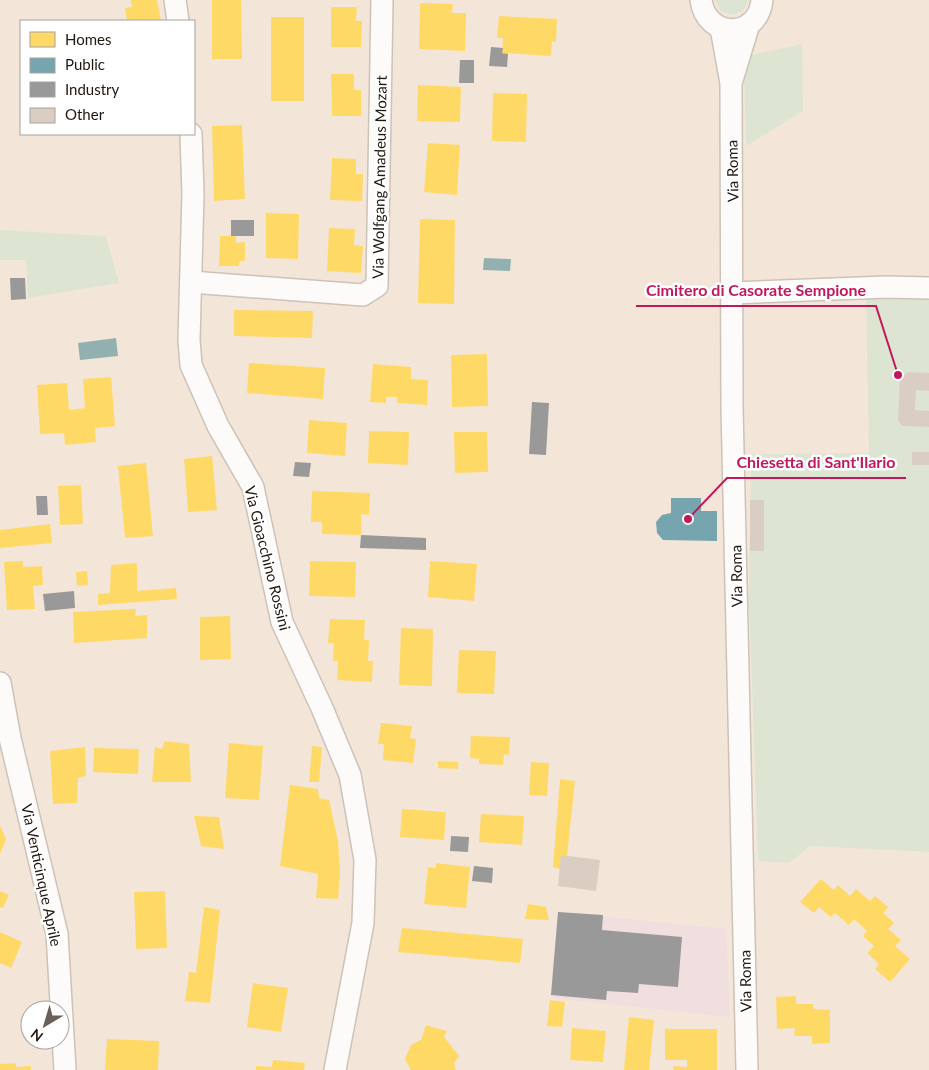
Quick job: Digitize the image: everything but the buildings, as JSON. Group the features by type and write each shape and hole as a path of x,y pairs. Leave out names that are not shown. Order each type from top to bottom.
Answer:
{"street":[{"path":"175,0 178,20"},
{"name":"Via Wolfgang Amadeus Mozart","path":"191,282 363,295 377,286 382,0"},
{"path":"685,0 702,6 710,22 721,28 731,30 750,24"},
{"name":"Via Roma","path":"732,82 750,24 757,17 762,0"},
{"name":"Via Roma","path":"721,28 732,82 734,293 732,407 747,1070"},
{"name":"Via Gioacchino Rossini","path":"191,135 193,194 189,340 191,365 218,426 253,487 282,622 350,775 365,860 364,923 335,1070"},
{"path":"734,293 886,287 929,288"},
{"name":"Via Venticinque Aprile","path":"0,688 5,736 57,934 65,1070"}],"shaded area":[{"path":"558,912 726,929 730,1017 550,998"}],"green space":[{"path":"715,0 748,0 744,10 733,15 721,12"},
{"path":"802,44 803,111 746,146 744,72 751,55"},
{"path":"0,230 106,236 119,283 28,298 26,260 0,260"},
{"path":"929,296 929,852 810,846 789,863 758,861 749,598 751,454 869,453 866,297"}],"water":[{"path":"484,258 511,259 510,271 483,270"},
{"path":"116,338 118,356 80,360 78,343"}],"place":[{"name":"Cimitero di Casorate Sempione","path":"898,375"},
{"name":"Chiesetta di Sant'Ilario","path":"688,519"}]}
